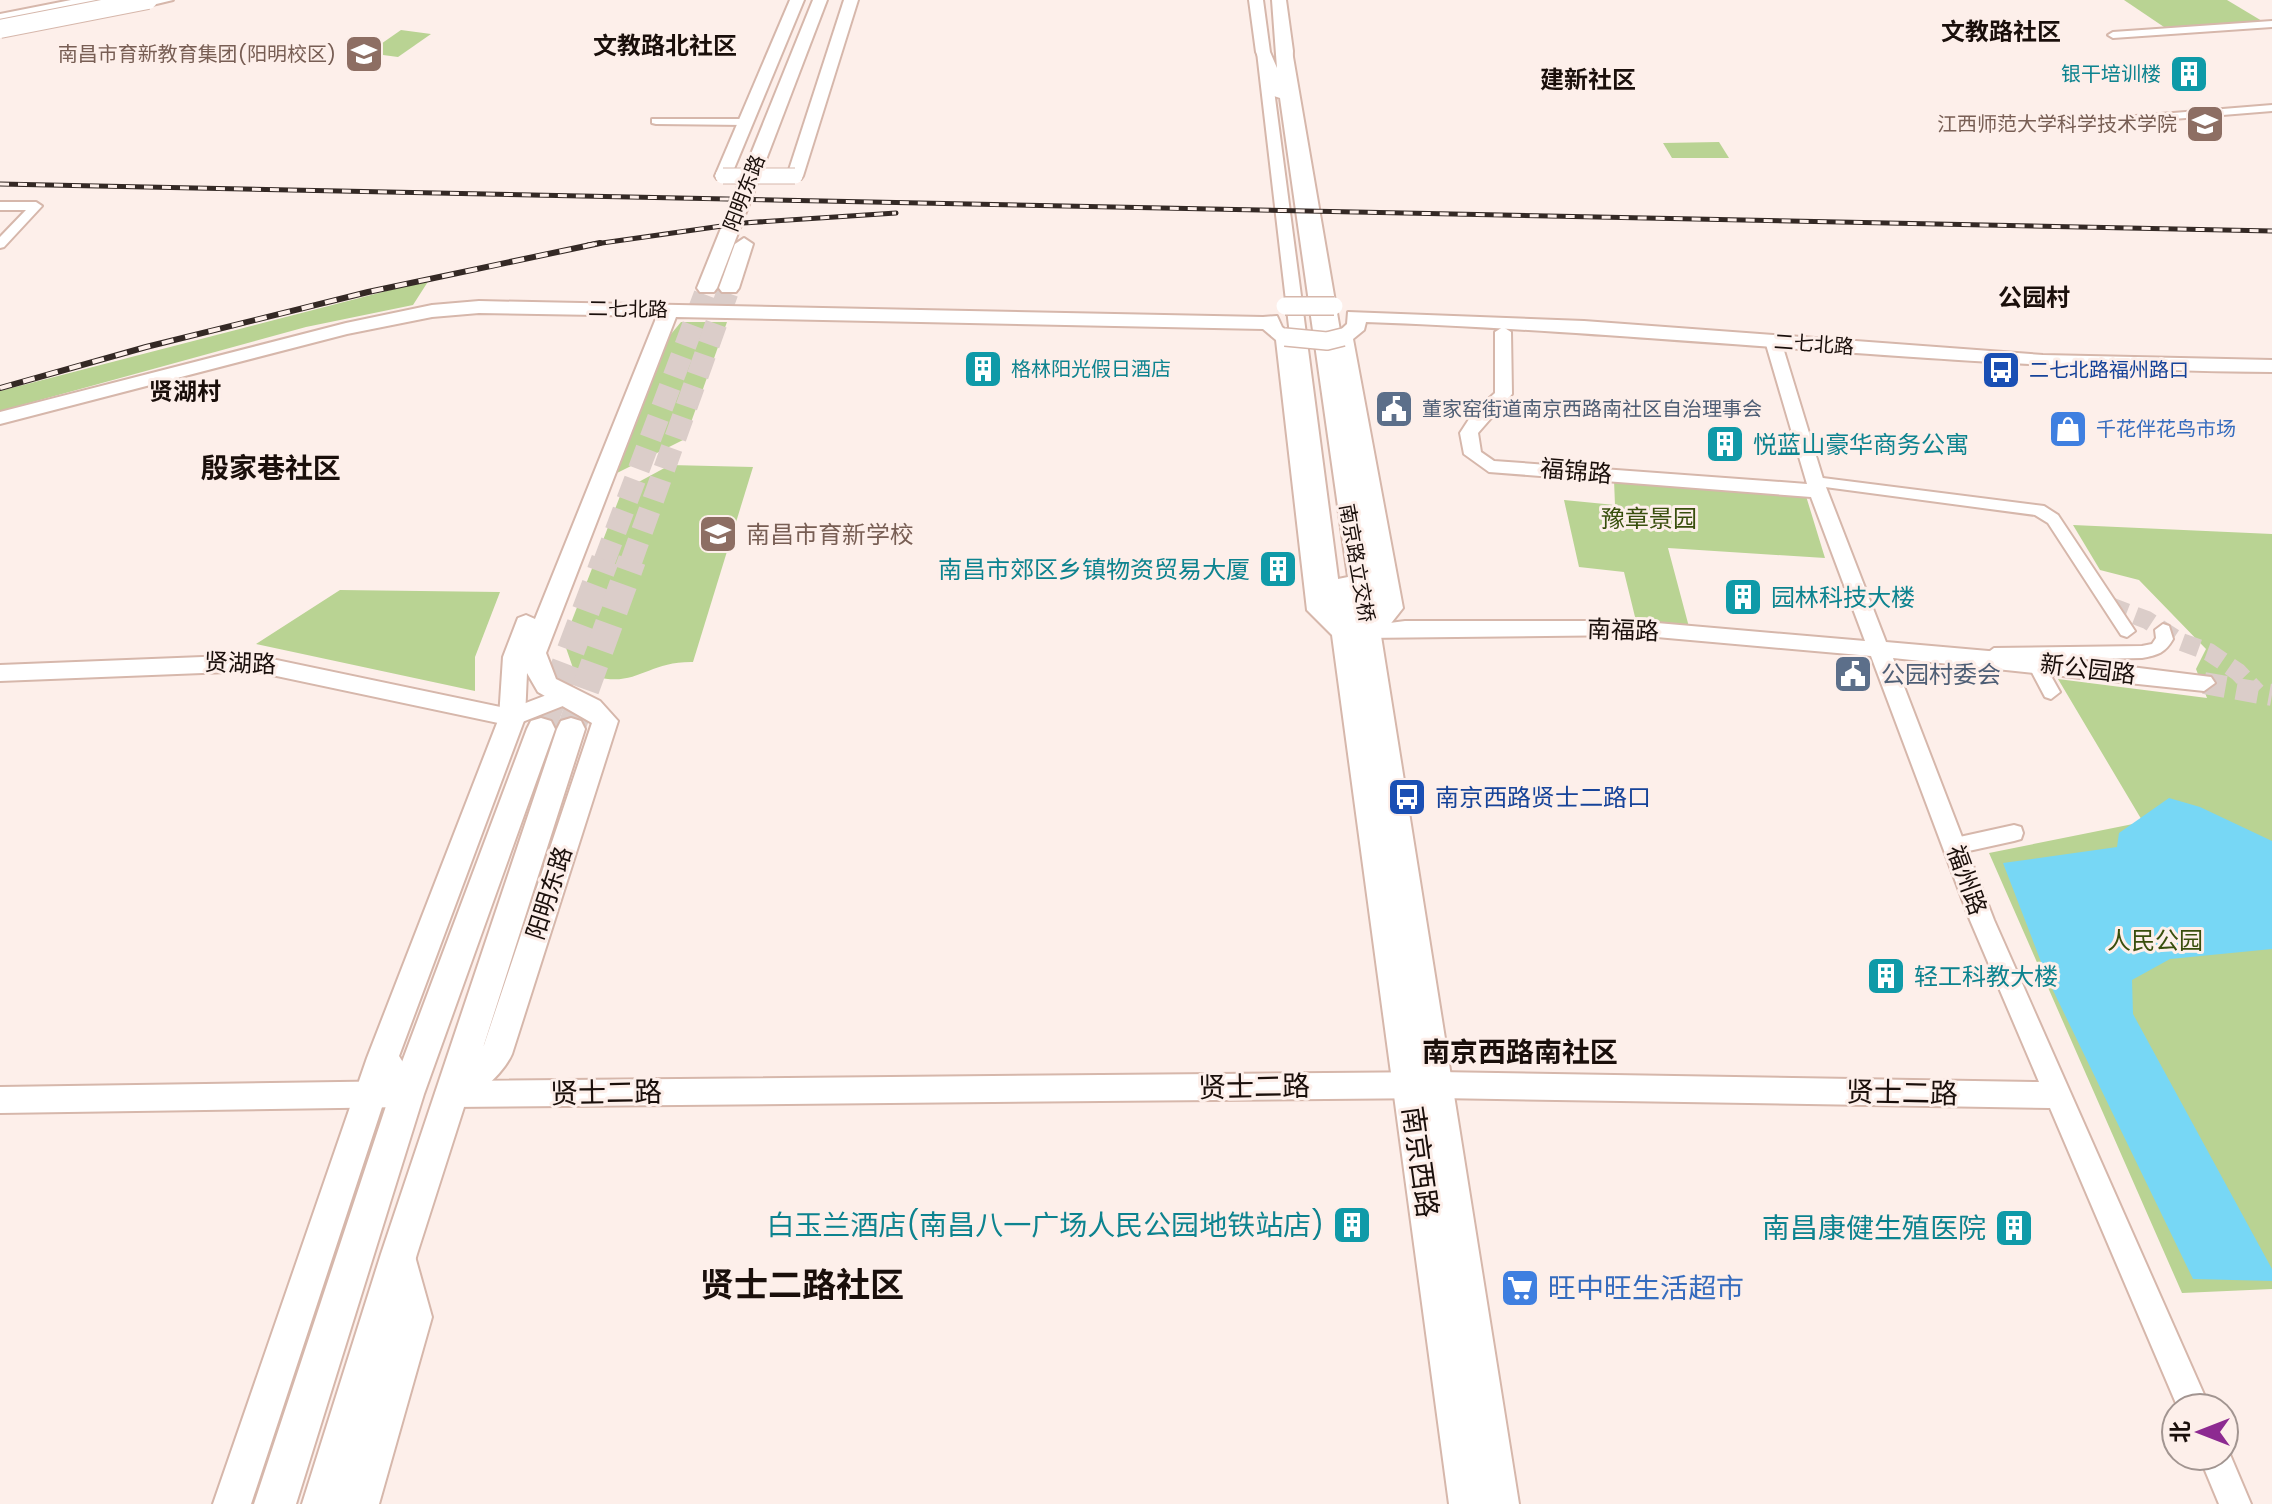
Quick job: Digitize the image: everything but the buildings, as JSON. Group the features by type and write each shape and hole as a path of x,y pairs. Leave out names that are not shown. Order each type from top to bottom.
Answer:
{"highway":[{"path":"0,31 148,0"}],"main road":[{"path":"0,18 94,0"},
{"path":"0,31 166,0"},
{"path":"797,0 723,176 795,176 851,0"},
{"name":"阳明东路","path":"787,101 789,50 809,0"},
{"name":"阳明东路","path":"729,288 820,0"},
{"name":"阳明东路","path":"707,288 832,0"},
{"name":"阳明东路","path":"787,101 820,53 840,0"},
{"name":"南京路立交桥","path":"1256,0 1263,52 1274,77 1348,604 1357,632"},
{"name":"南京路立交桥","path":"1279,0 1286,51 1286,91 1361,604 1357,632"},
{"path":"1285,306 1272,313 1319,610 1357,632 1391,608 1352,326 1334,306"},
{"name":"二七北路","path":"0,418 267,347 432,311 479,307 1277,330"},
{"path":"232,1504 369,1094 512,718 515,657 523,631 662,310"},
{"name":"阳明东路","path":"451,1094 497,1054 605,721 596,707 565,696 542,679 534,653 662,310"},
{"name":"二七北路","path":"1352,326 1511,321 1775,347 2152,377 2272,375"},
{"name":"二七北路","path":"1352,326 2153,368 2272,366"},
{"name":"南京西路","path":"1357,632 1423,1085 1500,1504"},
{"name":"阳明东路","path":"275,1504 407,1094 556,729 451,1094 323,1504"},
{"path":"383,1058 407,1094"},
{"name":"南京西路","path":"1423,1085 1468,1504"},
{"path":"360,1504 414,1317 399,1254"}],"street":[{"path":"2113,35 2272,24"},
{"path":"2136,119 2272,108"},
{"path":"656,121 745,122"},
{"path":"0,206 36,206 0,244"},
{"path":"1285,306 1334,306"},
{"name":"二七北路","path":"1277,330 1327,341 1352,326"},
{"name":"福锦路","path":"1503,332 1504,394 1479,417 1469,433 1473,454 1489,466 1816,487 2039,510 2053,519 2127,631"},
{"name":"福州路","path":"1775,347 1816,487 1876,651 1982,920 2187,1392"},
{"name":"南福路","path":"1357,632 1405,628 1634,628 1876,651"},
{"path":"1928,654 2142,652 2157,649 2165,639 2163,630"},
{"name":"新公园路","path":"1876,651 2035,663 2204,683"},
{"name":"贤湖路","path":"0,671 258,659 493,705 507,702 513,688"},
{"name":"贤湖路","path":"0,671 253,663 512,718"},
{"path":"2035,663 2051,692"},
{"path":"512,718 536,705 565,696"},
{"path":"1955,846 2014,833"},
{"name":"贤士二路","path":"451,1094 1423,1085 2058,1095"},
{"path":"0,1100 407,1094"},
{"path":"2222,1472 2235,1504"}],"green space":[{"path":"2124,0 2227,0 2262,21 2164,27"},
{"path":"401,30 431,34 398,57 368,53"},
{"path":"1719,142 1729,158 1672,158 1663,143"},
{"path":"429,280 413,305 306,327 0,411 0,391"},
{"path":"681,322 727,322 685,439 613,475 666,340"},
{"path":"670,465 753,467 693,662 675,663 624,679 593,676 573,668 565,645 569,628 622,491"},
{"name":"豫章景园","path":"1614,480 1806,496 1825,558 1668,548 1689,627 1637,625 1624,572 1579,567 1564,500 1615,505"},
{"name":"人民公园","path":"2073,525 2272,534 2272,1289 2182,1293 1989,853 2143,822 2058,679 2207,698 2196,669 2206,649 2139,580 2100,570"},
{"path":"340,590 500,592 475,657 475,691 256,644"}],"water":[{"path":"2169,798 2200,807 2272,841 2272,949 2170,959 2132,980 2133,1014 2272,1269 2272,1281 2193,1279 2048,980 2003,863 2117,847 2119,833"}],"tunnel":[{"path":"604,562 707,288"},
{"path":"631,562 729,288"},
{"path":"541,729 605,560"},
{"path":"571,729 632,560"},
{"path":"2110,606 2147,620 2179,641 2209,652 2238,672 2257,692"},
{"path":"2204,683 2272,695"}],"railway":[{"path":"0,184 2272,231"},
{"path":"596,244 743,223 896,213"},
{"path":"596,244 600,243"},
{"path":"0,388 146,347 368,292 596,244"},
{"path":"588,245 596,244"}],"place":[{"name":"南昌市育新教育集团(阳明校区)","path":"364,54"},
{"name":"银干培训楼","path":"2189,74"},
{"name":"江西师范大学科学技术学院","path":"2205,124"},
{"name":"格林阳光假日酒店","path":"983,369"},
{"name":"二七北路福州路口","path":"2001,370"},
{"name":"董家窑街道南京西路南社区自治理事会","path":"1394,409"},
{"name":"千花伴花鸟市场","path":"2068,429"},
{"name":"悦蓝山豪华商务公寓","path":"1725,444"},
{"name":"南昌市育新学校","path":"718,534"},
{"name":"南昌市郊区乡镇物资贸易大厦","path":"1278,569"},
{"name":"园林科技大楼","path":"1743,597"},
{"name":"公园村委会","path":"1853,674"},
{"name":"南京西路贤士二路口","path":"1407,797"},
{"name":"轻工科教大楼","path":"1886,976"},
{"name":"白玉兰酒店(南昌八一广场人民公园地铁站店)","path":"1352,1225"},
{"name":"南昌康健生殖医院","path":"2014,1228"},
{"name":"旺中旺生活超市","path":"1520,1288"}],"district":[{"name":"文教路社区","path":"2001,31"},
{"name":"文教路北社区","path":"665,45"},
{"name":"建新社区","path":"1588,79"},
{"name":"公园村","path":"2034,297"},
{"name":"贤湖村","path":"185,391"},
{"name":"殷家巷社区","path":"271,468"},
{"name":"南京西路南社区","path":"1520,1052"},
{"name":"贤士二路社区","path":"802,1285"}]}
